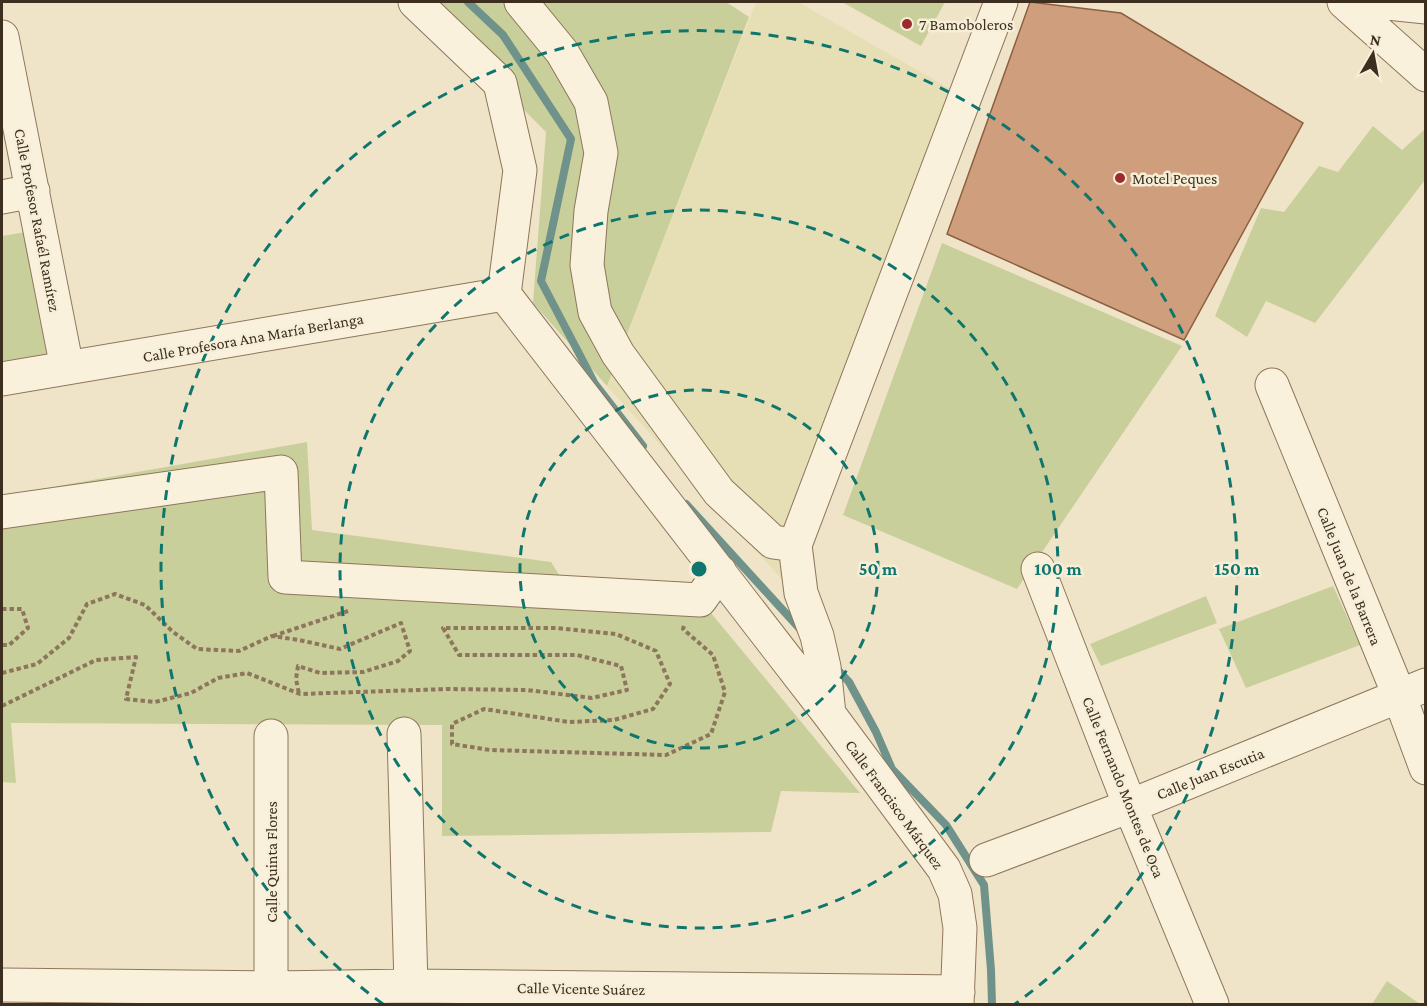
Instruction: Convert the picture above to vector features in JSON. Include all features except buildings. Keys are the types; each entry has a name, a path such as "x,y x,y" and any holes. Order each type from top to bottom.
{"street":[{"path":"415,2 500,83 520,171 504,294"},
{"path":"521,2 562,52 591,102 601,153 591,211 587,265 595,312 618,354 719,492 773,542 795,545"},
{"path":"829,714 820,652 801,593 795,545 1001,2"},
{"path":"1344,2 1425,75"},
{"path":"1378,2 1425,7"},
{"name":"Calle Profesor Rafaél Ramírez","path":"2,37 17,194 67,368"},
{"name":"Calle Profesora Ana María Berlanga","path":"2,379 504,294"},
{"name":"Calle Francisco Márquez","path":"504,294 829,714 944,869 954,894 960,928 957,998"},
{"name":"Calle Juan de la Barrera","path":"1272,385 1412,690 1425,768"},
{"path":"2,512 281,472 285,577 700,600 720,572"},
{"name":"Calle Fernando Montes de Oca","path":"1038,569 1130,806 1212,1005"},
{"name":"Calle Juan Escutia","path":"986,860 1130,806 1412,690"},
{"path":"404,734 411,986"},
{"name":"Calle Quinta Flores","path":"271,736 271,988"},
{"name":"Calle Vicente Suárez","path":"2,985 204,996 271,988 411,986 957,998"}],"path":[{"path":"2,673 38,664 69,638 87,604 115,594 145,605 172,632 197,649 239,651 272,636 340,649 402,623 410,651 398,660 363,672 320,673 298,666 296,679 300,694"},
{"path":"2,706 96,660 136,657 126,699 155,702 190,693 218,678 248,673 300,694 447,689 526,690 592,698 627,690 621,666 577,655 459,655 443,628 556,628 616,634 657,651 670,684 653,709 614,720 569,722 484,709 452,724 453,744 490,750 666,755 711,734 725,692 713,655 683,628 700,600"},
{"path":"2,609 22,609 28,628 9,645 2,645"}],"shaded area":[{"path":"756,2 798,2 954,91 785,583 607,386"}],"green space":[{"path":"416,2 726,2 749,17 607,386 533,303 546,132"},
{"name":"7 Bamoboleros","path":"842,2 945,2 921,46"},
{"path":"1373,126 1402,150 1425,129 1425,180 1315,323 1266,301 1247,337 1215,316 1261,208 1284,212 1319,166 1338,172"},
{"path":"26,232 53,378 2,387 2,236"},
{"path":"942,243 1182,346 1017,589 843,515"},
{"path":"307,442 312,530 551,562 563,581 687,584 860,793 781,791 771,832 442,836 442,725 11,723 16,783 2,782 2,496"},
{"path":"1333,586 1360,645 1246,688 1219,629"},
{"path":"1206,596 1217,623 1101,666 1090,644"},
{"path":"1387,981 1420,1004 1372,1004"}],"waterway":[{"path":"468,2 503,35 571,139 541,281 595,384 643,446"},
{"path":"686,504 801,630"},
{"path":"836,668 849,682 876,732 892,769 946,825 984,885 992,1004"}],"place":[{"name":"7 Bamoboleros","path":"907,24"},
{"name":"Motel Peques","path":"1120,178"}]}
